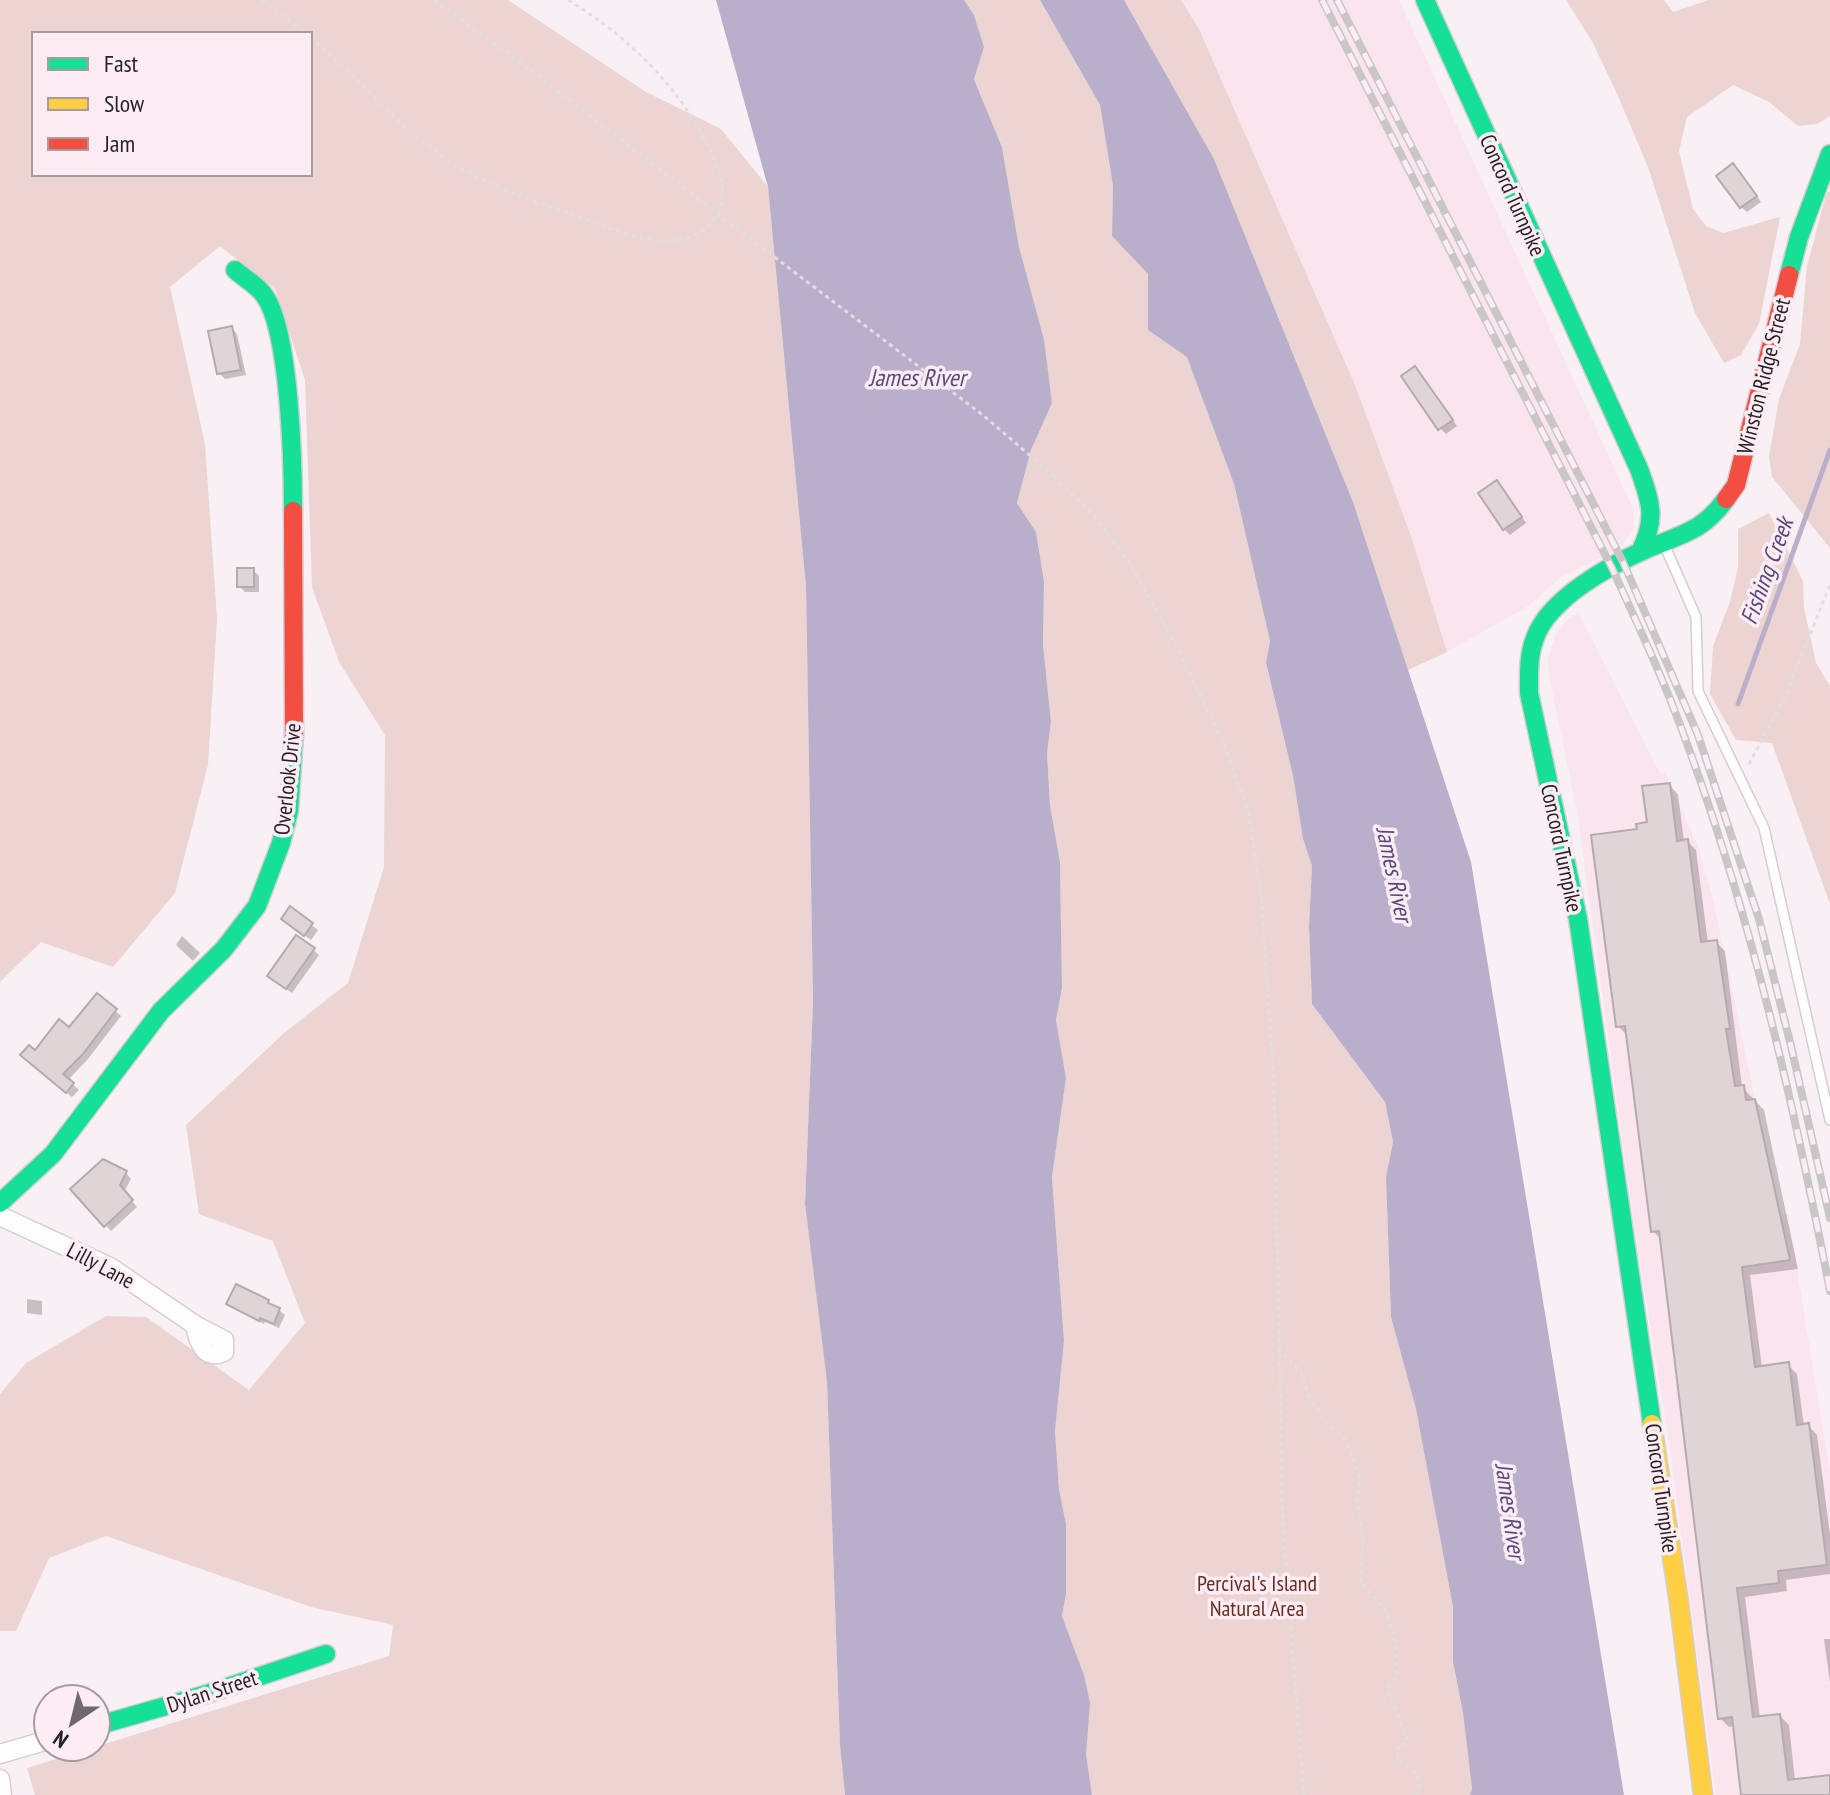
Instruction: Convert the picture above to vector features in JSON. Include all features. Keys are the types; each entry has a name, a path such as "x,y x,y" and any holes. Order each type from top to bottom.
{"street":[{"name":"Concord Turnpike","path":"1425,0 1639,469 1653,519 1651,531 1640,552 1582,586 1555,606 1536,632 1527,664 1529,693 1578,919 1676,1587 1703,1795"},
{"name":"Winston Ridge Street","path":"1640,552 1695,530 1719,511 1736,485 1799,237 1830,154"},
{"name":"Overlook Drive","path":"0,1203 41,1167 161,1011 246,923 257,906 281,843 289,811 294,748 293,477 284,360 277,327 264,295 235,270"},
{"name":"Lilly Lane","path":"0,1216 110,1267 195,1325"},
{"name":"Dylan Street","path":"112,1721 204,1695 326,1654"},
{"path":"0,1754 32,1745"},
{"path":"0,1779 2,1795"}],"lane":[{"path":"1663,542 1696,617 1698,691 1764,828 1830,1120"}],"path":[{"path":"262,0 304,32"},
{"path":"434,0 544,80 984,416 1054,476 1099,521 1134,570 1221,737 1248,810 1261,894 1274,1084 1283,1529 1304,1795"},
{"path":"312,39 412,132 438,153 470,172 537,202 631,236 675,240 700,232 718,214 723,201 723,187 703,136 681,101 658,73 626,42 568,0"},
{"path":"1741,777 1784,699 1830,585"},
{"path":"1278,1349 1301,1372 1309,1396 1325,1421 1343,1436 1360,1478 1357,1499 1363,1535 1361,1583 1384,1608 1394,1635 1396,1677 1389,1686 1389,1694 1408,1742 1396,1750 1399,1761 1417,1772 1417,1795"}],"shaded area":[{"path":"1181,0 1399,0 1634,511 1633,529 1621,547 1558,579 1530,605 1447,652 1411,536 1355,385 1199,29"},
{"path":"1578,612 1661,775 1665,772 1697,844 1713,899 1779,1214 1788,1214 1830,1472 1830,1795 1716,1795 1668,1435 1635,1231 1577,811 1549,676 1548,660 1555,635"}],"green space":[{"path":"0,0 508,0 646,92 721,129 768,187 806,587 813,1002 805,1204 827,1382 840,1745 845,1795 35,1795 27,1768 43,1763 112,1763 112,1742 389,1656 393,1625 311,1607 106,1536 49,1558 16,1631 0,1631 0,1394 26,1363 106,1316 146,1317 249,1390 305,1323 273,1241 199,1214 186,1125 284,1033 348,983 384,867 385,735 339,662 312,587 305,380 275,289 220,246 170,287 205,444 217,619 208,765 175,893 113,967 41,942 0,982"},
{"name":"Percival's Island Natural Area","path":"964,0 1040,0 1100,105 1113,186 1112,236 1148,274 1148,329 1187,356 1234,484 1270,641 1266,664 1293,776 1303,839 1312,866 1309,926 1312,1004 1385,1102 1393,1142 1386,1177 1391,1317 1416,1409 1453,1607 1453,1662 1463,1713 1472,1789 1470,1795 1092,1795 1086,1754 1084,1675 1062,1616 1066,1594 1066,1524 1059,1489 1055,1431 1064,1341 1052,1177 1066,1078 1056,1020 1062,988 1060,862 1050,805 1047,753 1051,722 1043,644 1044,581 1036,532 1017,503 1031,450 1052,403 1019,247 1002,147 974,78 984,47 974,15"},
{"path":"1124,0 1181,0 1199,29 1355,385 1411,536 1447,652 1408,670 1353,502 1214,159"},
{"path":"1566,0 1664,0 1673,12 1709,0 1830,0 1830,116 1817,124 1798,126 1769,102 1733,85 1687,117 1679,151 1693,209 1706,226 1723,233 1780,217 1759,324 1741,355 1724,363 1695,313 1648,167 1618,96 1593,43"},
{"path":"1830,190 1830,548 1772,477 1769,456 1779,399 1800,344 1807,266"},
{"path":"1769,513 1803,581 1804,608 1816,663 1830,686 1830,904 1772,743 1736,740 1710,694 1713,646 1730,602 1738,567 1738,529"}],"water":[{"name":"James River","path":"716,0 964,0 974,15 984,47 974,79 1002,147 1019,247 1044,340 1052,403 1031,450 1017,503 1036,532 1044,581 1043,644 1051,722 1047,753 1050,805 1060,862 1062,988 1056,1020 1066,1078 1052,1177 1064,1341 1055,1431 1059,1489 1066,1524 1066,1594 1062,1616 1084,1675 1090,1703 1086,1754 1092,1795 845,1795 840,1745 827,1382 805,1204 813,1002 806,587 768,187"},
{"name":"James River","path":"1040,0 1124,0 1214,159 1353,502 1471,862 1624,1795 1470,1795 1472,1789 1463,1713 1453,1662 1453,1607 1416,1409 1391,1317 1386,1177 1393,1142 1385,1102 1312,1004 1309,926 1312,866 1303,839 1293,776 1266,663 1270,641 1234,484 1187,357 1148,330 1148,274 1112,236 1113,186 1100,105"}],"building":[{"path":"1733,163 1757,196 1740,208 1716,176"},
{"path":"232,326 241,370 217,374 208,331"},
{"path":"1415,366 1453,420 1438,430 1401,376"},
{"path":"1497,480 1522,517 1503,530 1478,493"},
{"path":"237,568 254,568 254,587 237,587"},
{"path":"1670,783 1677,841 1688,839 1701,942 1717,940 1735,1086 1744,1085 1746,1100 1755,1099 1790,1260 1742,1267 1755,1367 1789,1362 1797,1425 1809,1423 1827,1565 1778,1571 1779,1583 1737,1588 1753,1717 1780,1714 1788,1780 1830,1775 1830,1795 1741,1795 1732,1717 1718,1719 1659,1231 1651,1232 1625,1026 1616,1027 1591,835 1637,829 1636,824 1647,822 1642,786"},
{"path":"290,906 313,923 304,936 281,919"},
{"path":"296,935 315,948 286,989 267,976"},
{"path":"97,993 117,1009 83,1054 63,1074 74,1083 66,1093 20,1055 29,1045 35,1050 59,1019 69,1027"},
{"path":"103,1159 127,1171 120,1185 133,1200 104,1227 70,1189"},
{"path":"236,1284 280,1308 274,1324 260,1318 259,1321 226,1304"}],"waterway":[{"name":"Fishing Creek","path":"1738,704 1830,450"}],"railway":[{"path":"1322,0 1612,568 1678,719 1710,808 1751,944 1802,1152 1830,1291"},
{"path":"1337,0 1623,562 1698,735 1759,919 1830,1218"}],"traffic: fast":[{"path":"1425,0 1639,469 1650,510 1649,529 1640,552"},
{"path":"1789,275 1799,237 1830,154"},
{"path":"235,270 264,295 280,337 288,398 293,511"},
{"path":"1652,1424 1578,919 1529,693 1529,665 1542,623 1567,596 1618,563 1683,535 1709,518 1726,499"},
{"path":"0,1203 53,1154 161,1011 224,949 257,906 281,843 289,811 294,734"},
{"path":"112,1721 204,1695 326,1654"}],"traffic: slow":[{"path":"1652,1424 1703,1795"}],"traffic: jam":[{"path":"1726,499 1736,485 1789,275"},
{"path":"293,511 294,734"}]}
